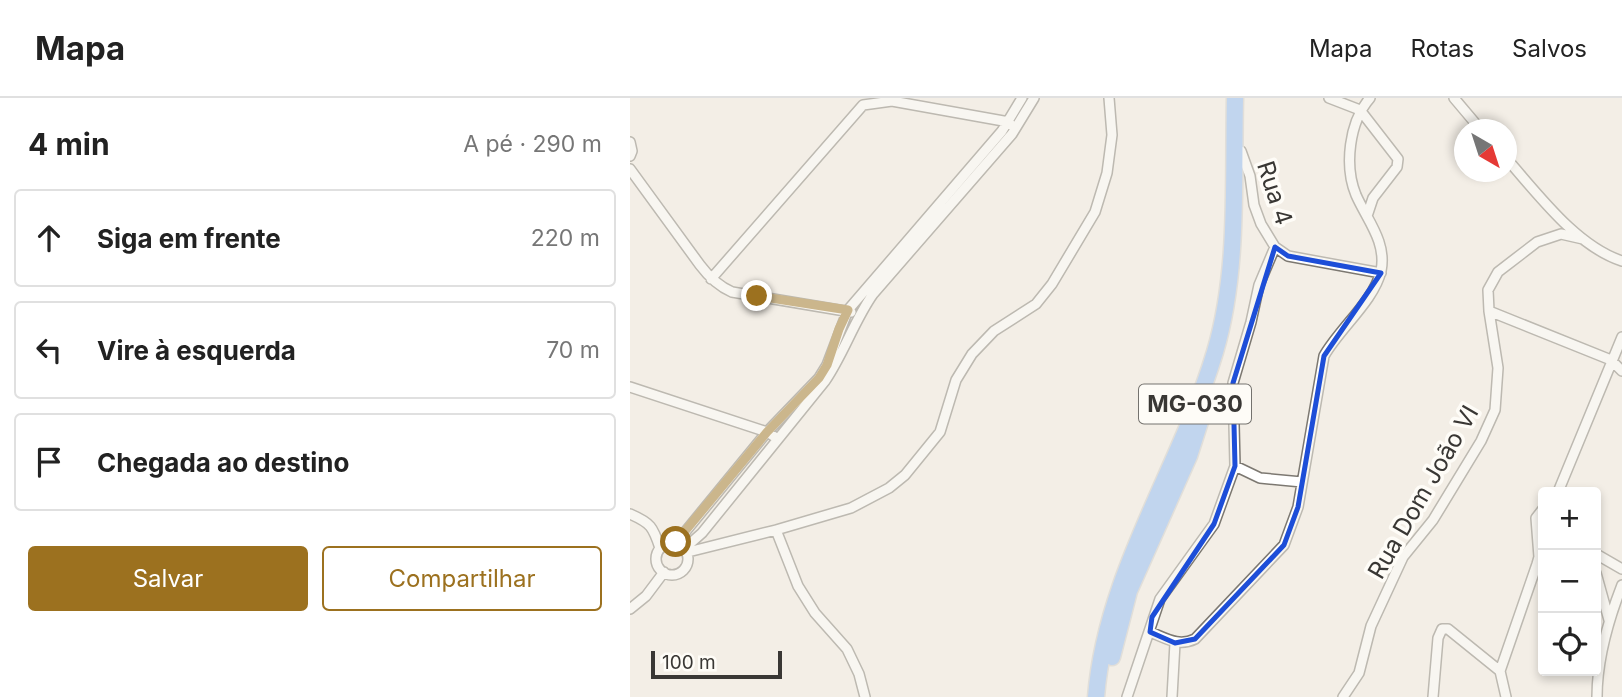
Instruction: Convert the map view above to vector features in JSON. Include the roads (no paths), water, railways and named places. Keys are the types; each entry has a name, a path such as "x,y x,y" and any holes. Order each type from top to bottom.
{"highway":[{"name":"MG-030","path":"1096,697 1099,661 1115,599 1134,547 1177,453 1210,366 1228,300 1235,98"},
{"name":"MG-030","path":"1105,697 1107,674 1129,591 1189,456 1237,305 1242,98"}],"street":[{"path":"676,542 686,550 688,563 683,571 673,575 664,572 657,564 657,552 665,544 676,542 767,432 819,378 827,365 848,310 1012,126 1022,98"},
{"path":"686,550 836,365 858,316 873,294 1034,98"},
{"path":"686,550 776,530 851,508 889,488 905,475 940,432 956,380 972,354 994,331 1036,304 1052,284 1095,212 1107,173 1112,135 1109,98"},
{"path":"1329,98 1360,110 1398,159 1399,163 1373,198 1367,216"},
{"path":"1150,632 1175,643 1186,643 1195,639 1284,545 1298,507 1324,356 1332,341 1360,310 1381,273 1383,251 1355,194 1349,160 1360,110 1370,98"},
{"path":"1454,98 1472,119"},
{"path":"711,279 863,105 892,101 1012,126"},
{"path":"630,142 630,156"},
{"name":"Rua 4","path":"1241,151 1250,176 1254,205 1261,224 1275,247"},
{"path":"630,169 711,279 732,292 848,310 858,316"},
{"path":"1517,170 1583,240 1609,257 1622,261"},
{"name":"Rua Dom João VI","path":"1343,697 1359,673 1371,626 1404,557 1433,520 1481,441 1494,410 1498,368 1488,290 1498,272 1537,242 1561,234 1583,240"},
{"path":"1126,697 1160,598 1214,524 1235,466 1233,383 1259,285 1275,247 1288,256 1381,273"},
{"path":"1489,310 1611,360 1622,371"},
{"path":"1560,487 1622,337"},
{"path":"630,387 767,432 778,439"},
{"path":"1235,466 1260,478 1302,482"},
{"path":"630,514 647,521 653,528 660,548"},
{"path":"1538,515 1538,544"},
{"path":"776,530 798,586 815,612 847,649 859,674 865,697"},
{"path":"1506,697 1500,671 1539,557 1538,550"},
{"path":"1601,557 1622,569"},
{"path":"630,609 646,596 664,572"},
{"path":"1597,697 1597,677 1609,620 1622,585"},
{"path":"1601,591 1609,620"},
{"path":"1433,697 1438,638 1442,629 1448,629 1500,671"},
{"path":"1172,697 1175,643"}]}
